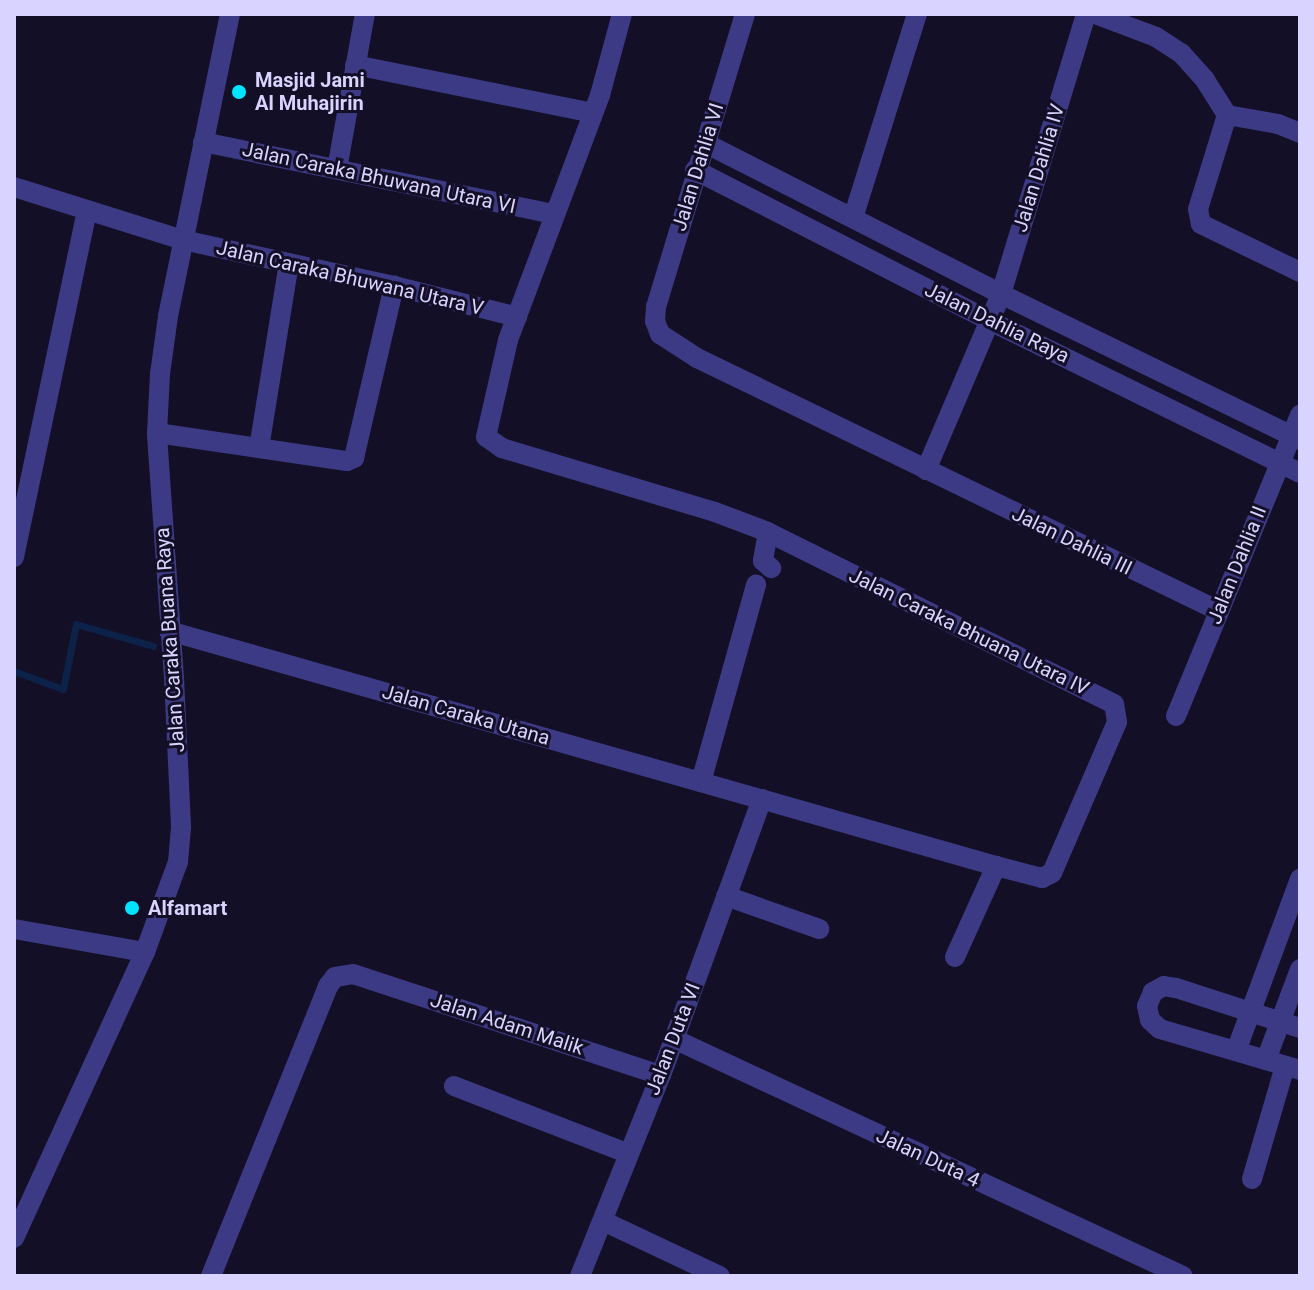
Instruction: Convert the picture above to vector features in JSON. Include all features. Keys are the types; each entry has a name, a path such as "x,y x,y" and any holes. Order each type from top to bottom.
{"street":[{"name":"Jalan Caraka Buana Raya","path":"14,1238 145,952 178,862 181,826 174,678 157,433 160,374 183,240 230,14"},
{"path":"337,169 365,14"},
{"path":"517,317 593,113 622,14"},
{"name":"Jalan Dahlia VI","path":"655,321 695,170 745,14"},
{"path":"853,218 917,14"},
{"name":"Jalan Dahlia IV","path":"988,320 1001,294 1086,14"},
{"path":"1095,14 1156,37 1181,53 1205,80 1227,115 1278,124 1300,133"},
{"path":"355,65 593,113"},
{"path":"1227,115 1198,209 1201,224 1300,272"},
{"name":"Jalan Caraka Bhuwana Utara VI","path":"203,142 555,214"},
{"name":"Jalan Dahlia Raya","path":"705,143 1001,294 1296,438"},
{"name":"Jalan Dahlia Raya","path":"695,170 988,320 1300,473"},
{"name":"Jalan Caraka Bhuwana Utara V","path":"14,187 183,240 394,286 517,317"},
{"path":"14,557 87,211"},
{"path":"259,448 289,263"},
{"path":"157,433 347,461 354,458 394,286"},
{"name":"Jalan Caraka Bhuana Utara IV","path":"517,317 486,429 491,444 715,512 768,532 1114,704 1117,722 1052,873 1042,878 762,799"},
{"path":"926,470 988,320"},
{"name":"Jalan Dahlia III","path":"655,321 660,334 686,352 1219,611"},
{"name":"Jalan Dahlia II","path":"1176,716 1279,461 1296,438 1300,415"},
{"path":"768,532 763,561 771,568"},
{"path":"701,782 756,585"},
{"name":"Jalan Caraka Utana","path":"170,639 762,799"},
{"name":"Jalan Duta VI","path":"580,1276 661,1075 762,799"},
{"path":"955,957 996,866"},
{"path":"1236,1051 1248,1011 1300,879"},
{"path":"726,896 819,929"},
{"path":"14,929 145,952"},
{"path":"1252,1179 1284,1066 1300,969"},
{"name":"Jalan Adam Malik","path":"211,1276 328,986 335,977 353,974 661,1075"},
{"path":"1284,1066 1160,1029 1150,1020 1147,1006 1153,992 1164,986 1290,1025"},
{"name":"Jalan Duta 4","path":"674,1039 1183,1276"},
{"path":"454,1086 627,1153"},
{"path":"603,1221 720,1276"}],"waterway":[{"path":"14,671 63,689 76,624 153,646"}],"place":[{"name":"Masjid Jami Al Muhajirin","path":"239,92"},
{"name":"Alfamart","path":"132,908"}]}
